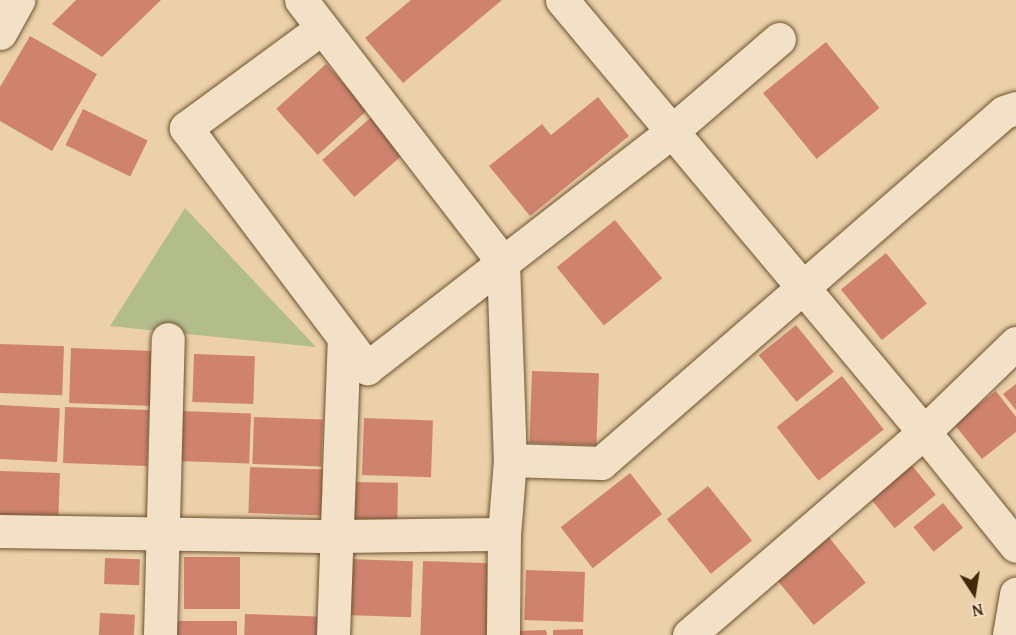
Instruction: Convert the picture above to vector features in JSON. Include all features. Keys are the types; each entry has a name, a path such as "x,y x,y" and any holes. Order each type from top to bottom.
{"street":[{"path":"0,33 18,0"},
{"path":"301,0 503,262 510,460 504,534 503,635"},
{"path":"561,0 924,432 1016,546"},
{"path":"322,28 186,128 367,368 672,131 779,39"},
{"path":"510,460 602,463 1004,112 1016,108"},
{"path":"333,635 344,338"},
{"path":"160,635 168,339"},
{"path":"689,635 924,432 1016,344"},
{"path":"0,531 337,536 504,534"},
{"path":"1009,635 1016,594"}],"green space":[{"path":"185,208 316,347 110,326"}],"building":[{"path":"76,0 161,0 102,57 52,24"},
{"path":"411,0 502,0 403,83 365,38"},
{"path":"30,36 97,74 52,151 0,121 0,87"},
{"path":"826,42 879,108 817,159 763,93"},
{"path":"326,64 367,110 318,155 276,109"},
{"path":"598,97 629,136 530,216 489,166 542,124 551,135"},
{"path":"83,109 148,141 130,177 65,145"},
{"path":"375,114 407,151 354,197 322,160"},
{"path":"615,220 662,278 604,325 557,267"},
{"path":"886,253 927,304 882,340 841,290"},
{"path":"796,325 834,372 796,402 759,355"},
{"path":"0,344 64,346 62,395 0,393"},
{"path":"71,348 155,351 153,406 69,403"},
{"path":"194,354 255,356 253,404 192,402"},
{"path":"532,371 599,373 596,445 529,443"},
{"path":"842,376 884,430 818,481 777,427"},
{"path":"1016,384 1016,410 1003,394"},
{"path":"996,391 1016,417 1016,432 982,459 954,424"},
{"path":"0,405 60,408 57,462 0,459"},
{"path":"65,407 149,410 147,466 63,463"},
{"path":"180,411 251,413 249,463 178,461"},
{"path":"254,417 323,419 321,466 252,464"},
{"path":"364,418 433,420 431,477 362,475"},
{"path":"910,463 936,495 895,528 869,496"},
{"path":"250,467 323,470 321,516 248,513"},
{"path":"0,471 60,473 58,517 0,515"},
{"path":"630,473 662,514 593,568 561,527"},
{"path":"352,482 398,483 397,522 351,521"},
{"path":"708,486 752,540 711,574 667,519"},
{"path":"943,503 963,528 934,552 913,527"},
{"path":"823,530 866,583 814,625 771,572"},
{"path":"184,557 240,557 240,609 184,609"},
{"path":"105,558 140,559 139,585 104,584"},
{"path":"348,559 413,561 411,617 346,615"},
{"path":"423,561 491,563 488,635 420,635"},
{"path":"526,570 585,572 583,622 524,620"},
{"path":"100,613 135,615 134,635 99,635"},
{"path":"245,614 318,617 317,635 244,635"},
{"path":"176,621 237,621 237,635 176,635"},
{"path":"583,629 583,635 553,635 553,630"},
{"path":"546,630 547,635 514,635 514,631"}]}
